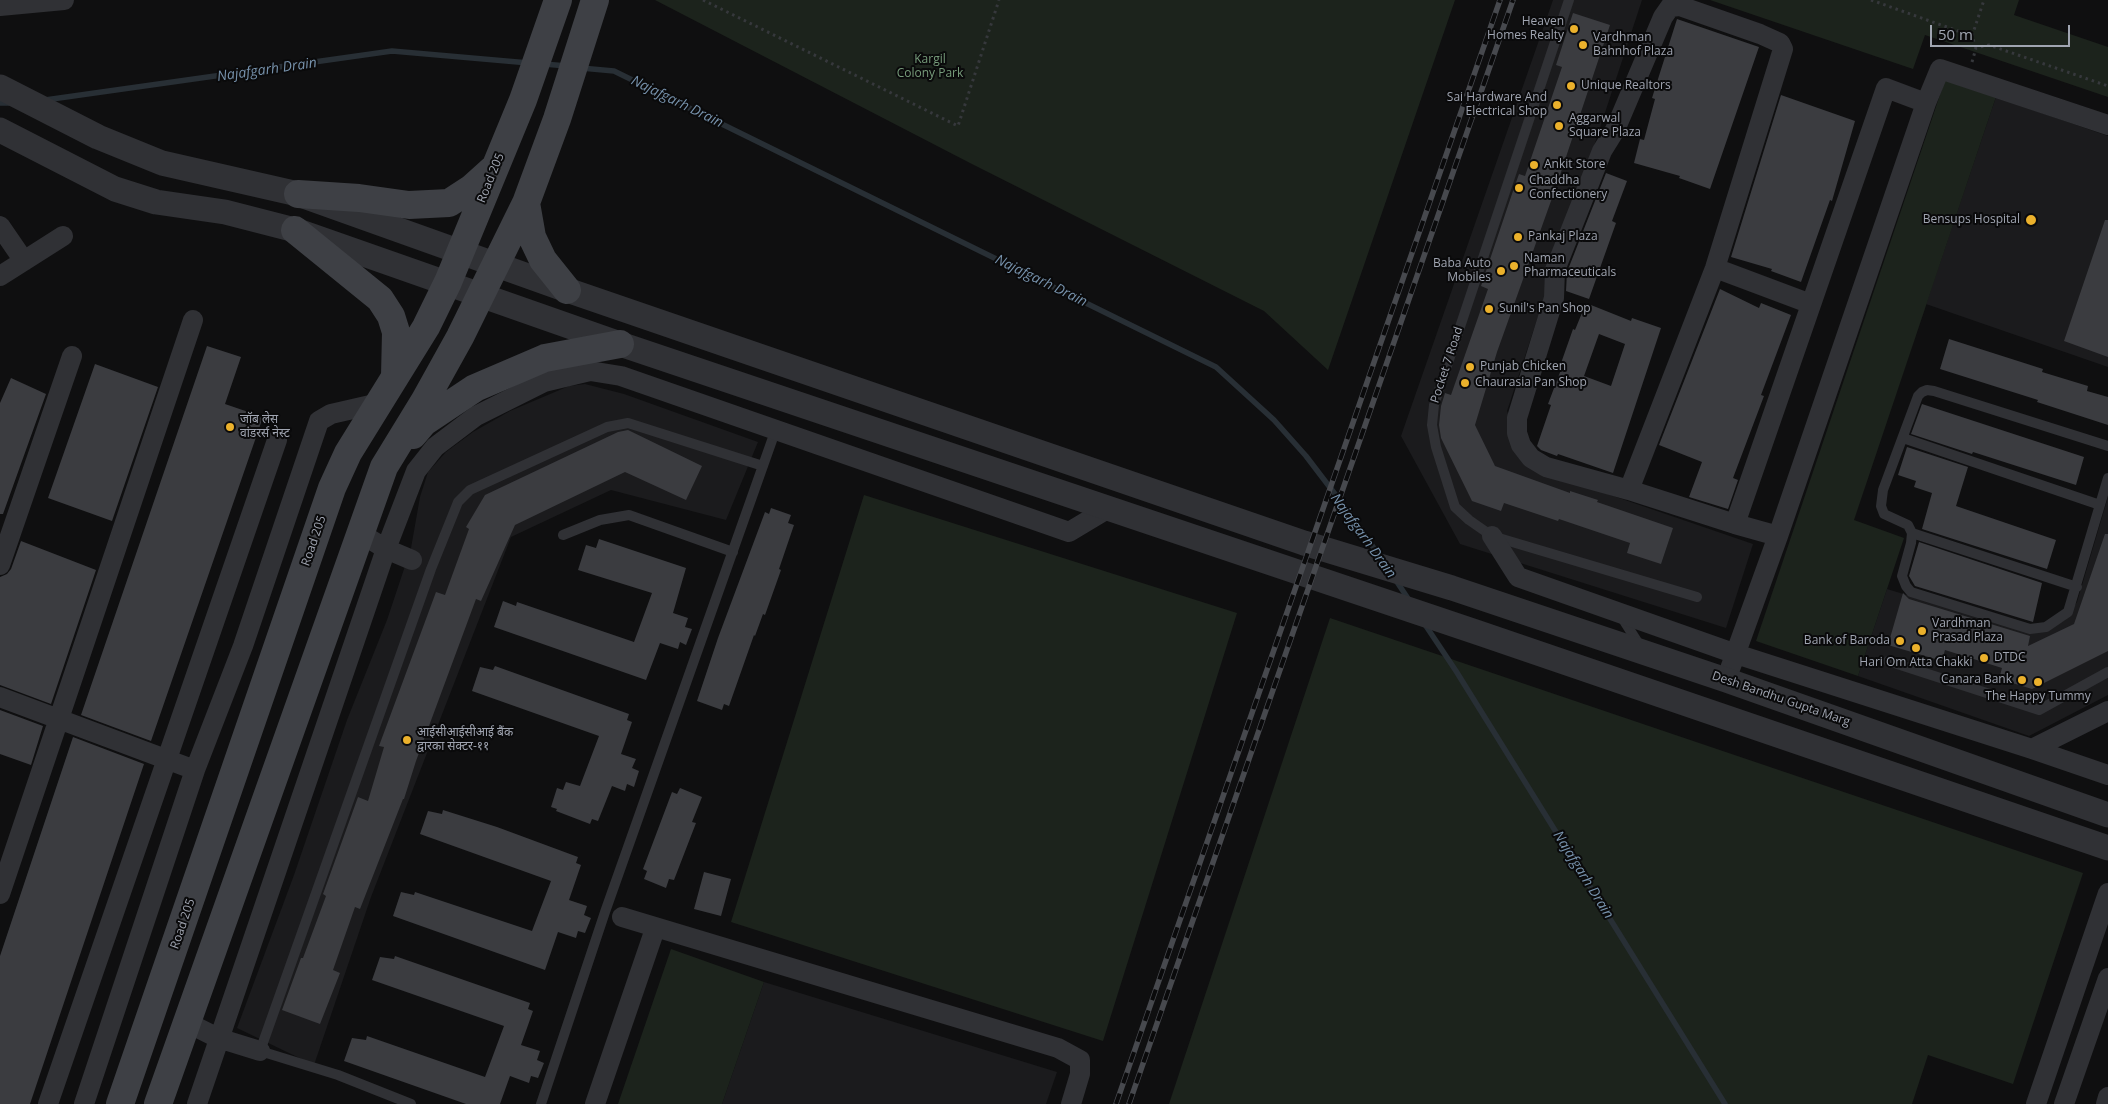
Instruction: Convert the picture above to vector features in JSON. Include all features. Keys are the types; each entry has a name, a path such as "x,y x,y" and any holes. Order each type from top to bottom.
{"main road":[{"name":"Road 205","path":"120,1104 332,488 348,453 426,326 462,252 494,168 523,100 558,0"},
{"path":"158,1104 384,467 425,400 482,295 526,203 557,119 594,3"},
{"path":"298,194 359,198 409,205 448,203 472,188 494,168"},
{"path":"526,203 532,237 543,260 567,290"},
{"path":"295,230 380,299 391,316 396,332 395,377"},
{"path":"384,467 424,422 475,388 545,358 620,344"}],"street":[{"path":"0,6 64,0"},
{"path":"1629,490 1715,268 1783,49 1780,43 1760,34 1680,6 1670,7 1663,17 1615,130 1602,151 1556,270 1551,307 1517,418 1517,433 1521,445 1530,458 1546,467 1629,490 1778,536"},
{"path":"1726,680 1778,536 1926,103 1940,69 2108,125"},
{"name":"Desh Bandhu Gupta Marg","path":"0,87 98,137 162,163 298,194 567,290 1304,544 1452,588 1726,680 2108,815"},
{"path":"1735,524 1886,88 1926,103"},
{"path":"10,136 115,189 156,202 225,212 295,230 448,282 620,344 1479,633 2108,848"},
{"path":"0,226 24,261"},
{"path":"0,276 63,236"},
{"path":"1715,268 1811,304"},
{"path":"0,894 193,320"},
{"path":"0,564 72,356"},
{"path":"197,1104 386,549 416,471 435,447 476,416 544,382 590,371 621,376 1069,532 1109,508"},
{"path":"84,1104 195,770 243,646 319,422 330,414 379,403"},
{"path":"48,1104 277,440"},
{"path":"360,533 386,549 412,560"},
{"name":"Pocket 7 Road","path":"1492,536 1518,577 1736,654 2108,775"},
{"path":"0,697 195,770"},
{"path":"2032,749 2108,711"},
{"path":"2036,1104 2108,893"},
{"path":"614,914 655,929 1058,1048 1080,1060 1080,1074 1072,1104"},
{"path":"595,1104 655,929"},
{"path":"2064,1104 2108,978"},
{"path":"186,1022 218,1038 260,1051"},
{"path":"2106,1104 2108,1096"}],"lane":[{"name":"Pocket 7 Road","path":"1492,536 1469,520 1455,507 1436,447 1432,425 1434,405 1569,0"},
{"path":"2108,446 1927,390 1918,396 1883,490 1881,506 1884,514 1908,525 1912,533 1902,576 1911,592 2030,629 2046,627 2068,612 2108,478"},
{"path":"411,1104 338,1075 260,1051 431,569 458,502 470,490 608,426 628,423 763,466"},
{"path":"541,1104 614,914 733,552 776,429"},
{"path":"1902,438 2100,505"},
{"path":"563,535 600,520 629,515 733,552"},
{"path":"1912,533 2077,587"},
{"path":"1492,536 1697,597"},
{"path":"412,560 431,569"},
{"path":"1618,611 1644,653"},
{"path":"1888,661 2039,710 2108,672"}],"path":[{"path":"703,0 958,126 1000,0"},
{"path":"1871,0 1972,36"},
{"path":"1976,48 1972,36 1984,0"},
{"path":"1989,45 2108,86"}],"shaded area":[{"path":"1553,0 1642,0 1507,411 1529,467 1753,544 1726,628 1460,544 1401,436"},
{"name":"Bensups Hospital","path":"1996,97 2108,136 2108,367 1926,304"},
{"path":"585,384 624,394 758,442 726,520 611,490 511,537 371,897 314,1065 237,1028 294,875 347,720 387,620 411,548 420,497 428,472 446,452 473,432 510,411 569,386"},
{"path":"2108,497 2108,695 2029,736 1858,676 1887,589 2028,632 2046,631 2065,620 2077,602"},
{"path":"764,982 1057,1072 1046,1104 722,1104"}],"green space":[{"name":"Kargil Colony Park","path":"655,0 1455,0 1328,370 1264,311 970,163"},
{"path":"1710,0 2019,0 2014,15 2108,47 2108,97 1925,35 1913,69"},
{"path":"1945,80 1996,97 1854,520 1904,538 1858,676 1756,641"},
{"path":"864,495 1237,613 1103,1041 731,922"},
{"path":"1330,618 2083,873 2013,1084 1928,1055 1912,1104 1169,1104"},
{"path":"671,949 764,982 722,1104 618,1104"}],"building":[{"path":"1573,13 1610,25 1556,187 1497,352 1475,425 1495,466 1570,493 1570,491 1598,500 1597,502 1673,528 1661,564 1627,553 1630,543 1559,519 1558,521 1504,503 1501,511 1472,501 1441,438 1439,425 1441,406 1445,393 1451,395 1488,289 1481,286 1519,174 1525,176 1562,67 1556,65"},
{"path":"1677,19 1759,47 1710,189 1679,178 1680,176 1634,163 1640,139 1644,140 1655,99 1652,98"},
{"path":"1781,95 1855,121 1832,201 1830,200 1801,282 1771,271 1772,269 1731,257"},
{"path":"1606,173 1627,181 1612,221 1616,223 1589,299 1566,291 1567,272"},
{"path":"2105,220 2108,220 2108,357 2064,341"},
{"path":"1720,289 1759,308 1761,303 1791,315 1761,395 1764,396 1733,478 1738,480 1728,509 1689,497 1702,462 1659,445"},
{"path":"1586,303 1631,321 1632,318 1661,328 1613,473 1558,454 1557,456 1541,450 1537,446 1551,405 1548,404 1562,367 1560,366 1573,329 1575,330","holes":["1599,334 1625,344 1611,386 1584,376"]},
{"path":"1949,339 2043,369 2042,372 2088,386 2087,391 2108,397 2108,425 2037,402 2038,400 1940,369"},
{"path":"207,346 241,357 225,404 263,417 151,741 81,715"},
{"path":"95,364 158,387 112,521 48,498"},
{"path":"11,378 46,394 3,514 0,514 0,403"},
{"path":"1922,404 2084,457 2076,485 1911,434"},
{"path":"628,430 702,466 686,500 625,472 515,525 481,601 476,599 416,761 404,799 360,909 355,907 333,970 340,973 320,1024 282,1010 326,896 323,894 358,797 368,801 384,747 379,746 436,592 445,595 469,529 466,527 485,495 618,432"},
{"path":"1907,447 1968,467 1956,506 2056,540 2047,569 1922,529 1932,493 1914,487 1916,481 1898,475"},
{"path":"771,508 791,515 788,523 794,525 765,615 763,614 754,635 729,706 724,704 722,710 697,701 718,638 765,512 769,514"},
{"path":"2105,534 2108,534 2108,651 2032,689 1999,679 2002,668 1945,650 1942,661 1888,645 1903,593 1909,599 2030,636 2028,646 2074,624"},
{"path":"599,539 686,568 673,613 688,618 685,627 692,629 686,645 680,642 678,649 660,643 646,680 494,627 503,601 516,606 517,602 634,642 652,593 578,570 586,545 596,548"},
{"path":"21,541 96,570 51,704 0,685 0,577 7,574 11,569"},
{"path":"1919,542 2042,583 2033,622 1915,586 1909,576"},
{"path":"495,666 629,714 627,720 632,722 621,754 636,759 632,768 639,771 634,787 627,784 625,791 612,786 598,821 592,819 590,824 556,811 557,809 551,807 557,788 563,790 566,782 580,786 599,736 472,691 480,667 493,670"},
{"path":"0,710 43,726 31,765 0,754"},
{"path":"73,737 144,764 30,1104 0,1104 0,956"},
{"path":"680,788 702,797 692,822 696,823 674,880 669,879 666,888 644,879 647,871 643,869 672,792 677,794"},
{"path":"443,810 497,827 578,857 576,863 581,865 569,900 587,906 584,915 591,918 585,933 578,931 576,938 558,932 545,970 393,916 401,892 414,895 415,892 532,931 551,881 420,834 428,811 442,814"},
{"path":"704,872 731,879 721,916 694,909"},
{"path":"395,956 530,1003 528,1009 533,1011 521,1045 540,1051 537,1060 544,1063 538,1078 531,1076 529,1083 510,1076 500,1104 466,1104 344,1061 352,1038 366,1040 367,1036 485,1077 504,1026 372,980 380,957 394,959"}],"waterway":[{"name":"Najafgarh Drain","path":"45,100 392,51 529,63"},
{"name":"Najafgarh Drain","path":"544,64 567,66"},
{"name":"Najafgarh Drain","path":"581,68 614,71 1216,367 1274,420 1306,456 1380,557"},
{"name":"Najafgarh Drain","path":"0,103 11,103"},
{"name":"Najafgarh Drain","path":"1395,579 1409,600"},
{"name":"Najafgarh Drain","path":"1424,623 1456,671 1725,1104"}],"railway":[{"path":"1116,1104 1500,0"},
{"path":"1129,1104 1513,0"}],"place":[{"name":"Heaven Homes Realty","path":"1574,29"},
{"name":"Vardhman Bahnhof Plaza","path":"1583,45"},
{"name":"Unique Realtors","path":"1571,86"},
{"name":"Sai Hardware And Electrical Shop","path":"1557,105"},
{"name":"Aggarwal Square Plaza","path":"1559,126"},
{"name":"Ankit Store","path":"1534,165"},
{"name":"Chaddha Confectionery","path":"1519,188"},
{"name":"Bensups Hospital","path":"2031,220"},
{"name":"Pankaj Plaza","path":"1518,237"},
{"name":"Naman Pharmaceuticals","path":"1514,266"},
{"name":"Baba Auto Mobiles","path":"1501,271"},
{"name":"Sunil's Pan Shop","path":"1489,309"},
{"name":"Punjab Chicken","path":"1470,367"},
{"name":"Chaurasia Pan Shop","path":"1465,383"},
{"name":"जॉब लेस वांडरर्स नेस्ट","path":"230,427"},
{"name":"Vardhman Prasad Plaza","path":"1922,631"},
{"name":"Bank of Baroda","path":"1900,641"},
{"name":"Hari Om Atta Chakki","path":"1916,648"},
{"name":"DTDC","path":"1984,658"},
{"name":"Canara Bank","path":"2022,680"},
{"name":"The Happy Tummy","path":"2038,682"},
{"name":"आईसीआईसीआई बैंक द्वारका सेक्टर-११","path":"407,740"}]}
